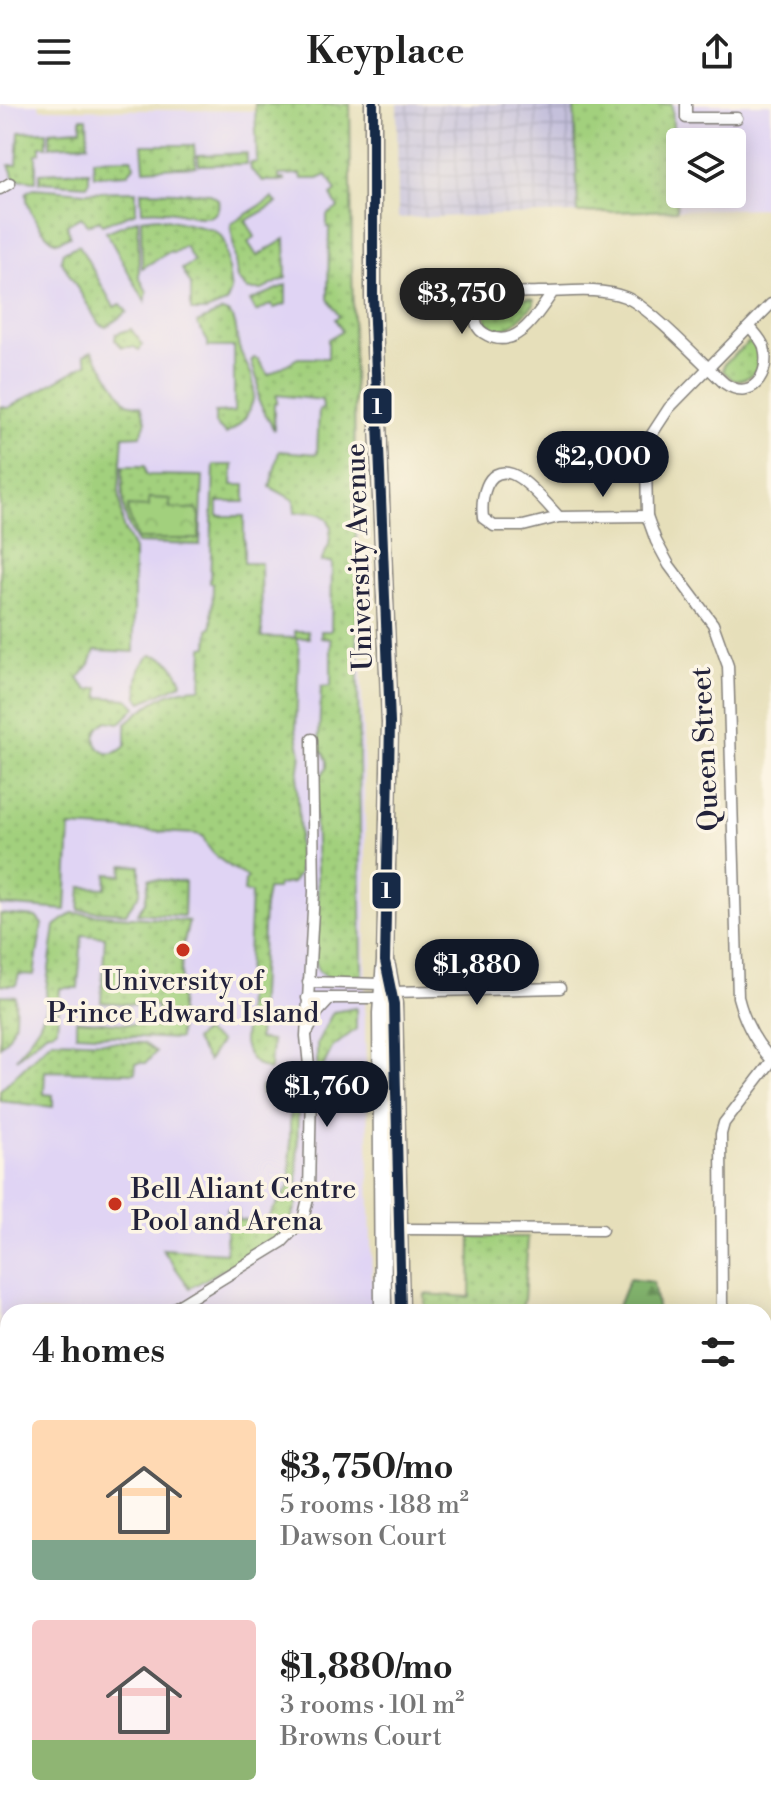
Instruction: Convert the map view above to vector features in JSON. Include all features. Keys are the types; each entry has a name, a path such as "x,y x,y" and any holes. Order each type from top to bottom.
{"main road":[{"name":"University Avenue","path":"373,104 373,297 390,723 383,1304"},
{"name":"University Avenue","path":"385,991 401,1304"}],"street":[{"path":"686,104 686,118 737,118"},
{"path":"553,292 533,319 508,340 497,340 480,332 476,326 476,309 484,300 498,293 590,290 627,298 733,389 747,390 764,375 766,357 764,345 750,327"},
{"name":"Queen Street","path":"771,304 669,408 649,441 646,460 647,516 656,541 669,565 713,624 728,666 738,997 743,1017 771,1061"},
{"path":"559,517 521,479 510,473 497,474 488,481 481,502 483,518 494,526 523,526 559,517 647,516"},
{"path":"181,1304 282,1242 303,1220 309,1194 311,1086 306,1036 314,892 312,739"},
{"path":"308,982 385,991"},
{"path":"307,998 385,991 560,988"},
{"path":"306,1036 318,1012 331,998"},
{"path":"722,1304 721,1134 724,1123 771,1061"},
{"path":"399,1229 602,1230"}],"shaded area":[{"name":"University of Prince Edward Island","path":"0,104 39,104 40,109 272,111 348,108 373,1304 0,1304"},
{"path":"397,104 574,104 578,213 398,218"},
{"path":"672,104 771,104 771,208 677,210 746,208 746,128 673,128"}],"green space":[{"path":"255,104 350,104 362,975 339,978 324,976 317,968 315,957 319,913 314,788 327,767 327,760 324,753 311,747 312,739 319,739 321,687 331,686 331,639 321,638 321,631 331,631 332,562 321,562 329,545 331,526 320,514 295,513 294,500 270,487 279,451 317,454 322,400 277,395 274,430 258,400 258,382 251,361 258,359 268,375 298,358 328,358 328,339 342,331 335,319 339,316 328,299 327,215 338,208 331,195 336,191 327,175 318,179 302,179 301,174 279,175 279,179 285,181 263,181 251,170 250,163 257,162"},
{"path":"574,104 672,104 673,128 666,128 666,208 677,210 578,213"},
{"path":"81,118 87,118 88,144 50,146 50,131 81,129"},
{"path":"47,131 47,146 40,146 40,153 36,154 36,181 15,179 9,165 17,165 19,132"},
{"path":"142,145 194,145 196,166 144,169"},
{"path":"247,153 247,164 199,165 198,155"},
{"path":"132,158 134,166 127,174 94,176 93,159"},
{"path":"89,171 87,185 40,182 40,173"},
{"path":"34,188 85,192 136,191 136,212 102,225 99,220 88,225 81,217 67,225 70,236 57,242 46,234 32,213 27,192"},
{"path":"141,191 209,193 218,199 218,208 215,213 204,217 142,211"},
{"path":"272,198 277,203 246,221 255,237 248,242 257,256 285,239 286,278 262,290 248,290 237,279 231,224"},
{"path":"158,217 213,230 221,236 225,244 231,291 226,303 206,311 191,311 191,285 182,269 194,262 185,246 142,268 141,219"},
{"path":"138,219 139,277 147,292 145,302 106,232"},
{"path":"79,245 114,307 121,304 127,312 106,327 99,324 61,260 63,252"},
{"path":"286,285 286,304 274,308 271,304 256,312 250,301"},
{"path":"534,299 534,304 515,323 503,329 490,328 485,313 492,300"},
{"path":"222,311 234,320 239,347 254,385 250,410 240,424 226,434 215,424 215,413 234,412 234,347 208,347 197,323"},
{"path":"131,329 143,345 139,350 122,347 115,340 116,334"},
{"path":"750,341 759,354 758,367 749,377 733,380 723,371 724,364"},
{"path":"92,351 127,403 141,406 146,421 141,435 123,436 119,490 123,527 134,550 134,652 95,650 90,664 78,679 88,690 99,688 99,697 128,699 136,707 120,723 107,721 99,728 96,742 99,748 104,752 118,751 126,745 126,723 143,709 170,694 201,688 203,647 208,646 209,628 212,627 213,583 210,583 214,465 233,465 232,485 245,485 245,502 218,502 218,516 244,516 244,563 261,563 262,637 295,638 295,631 308,631 309,638 296,638 299,647 296,729 301,754 297,784 299,874 292,883 267,889 264,907 258,1039 272,1041 270,1070 252,1061 244,1043 251,893 244,892 248,878 216,856 203,836 70,827 66,910 0,905 0,407 8,408 88,363 84,355"},
{"path":"123,466 145,466 146,475 203,476 200,545 137,543 125,515"},
{"path":"149,498 170,499 170,508 197,510 200,516 199,539 137,539 128,506 149,507"},
{"path":"151,655 162,657 170,663 182,681 142,702 138,697 139,674"},
{"path":"123,865 140,866 140,893 126,913 79,910 81,887 106,888 107,874 122,875"},
{"path":"149,879 185,882 184,916 137,913 145,902"},
{"path":"72,913 189,921 182,950 179,1039 76,1034 76,1020 155,1026 157,1006 101,1002 105,937 82,935 78,988 60,988 57,1028 47,1032 16,1059 47,1007 46,990 55,926"},
{"path":"0,914 36,917 42,924 34,975 19,974 16,985 0,985"},
{"path":"0,995 15,996 15,1011 12,1029 0,1046"},
{"path":"356,1008 356,1029 332,1048 317,1079 317,1043 333,1012"},
{"path":"203,1032 220,1042 208,1061 194,1040"},
{"path":"52,1040 144,1043 156,1052 146,1063 136,1063 135,1073 45,1071 44,1094 53,1095 53,1107 0,1101 0,1090"},
{"path":"261,1087 291,1089 298,1097 297,1204 288,1227 274,1241 190,1288 162,1249 226,1253 227,1209 238,1210 238,1220 265,1222 290,1185 290,1103 281,1095 261,1094"},
{"path":"471,1237 528,1237 523,1304 425,1304 425,1294 470,1297"},
{"path":"629,1279 653,1282 657,1304 619,1304"}],"transit line":[{"name":"1","path":"373,104 373,297 390,723 385,961 394,1004 401,1304"}],"place":[{"name":"University of Prince Edward Island","path":"183,950"},
{"name":"Bell Aliant Centre Pool and Arena","path":"115,1204"}]}
